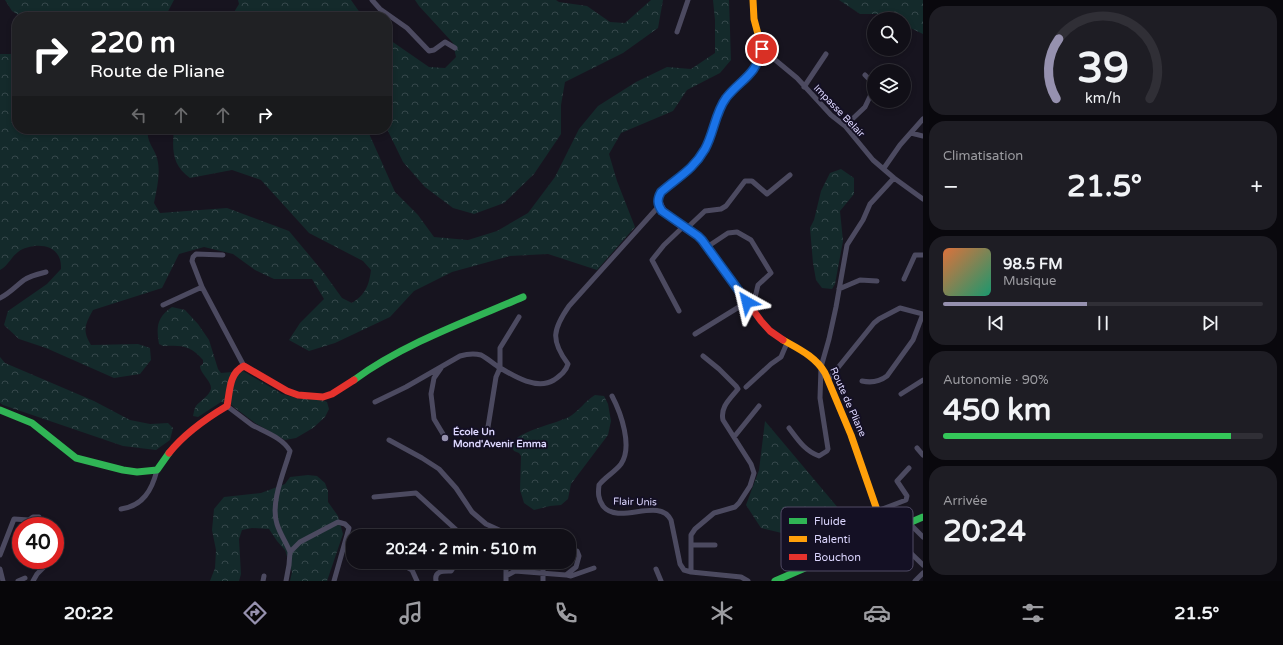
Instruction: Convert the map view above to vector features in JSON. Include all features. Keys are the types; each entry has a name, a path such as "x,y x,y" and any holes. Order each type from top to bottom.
{"street":[{"path":"372,0 384,12"},
{"path":"677,32 688,0"},
{"path":"375,402 406,387 460,356 472,354 484,356 512,375 542,384 551,382 566,370 568,364 560,354 555,339 556,329 561,318 580,294 659,206 658,197 661,192 693,166 705,149 720,108 727,97 755,68 760,60 762,49 754,19 753,0"},
{"path":"392,17 402,24 429,51 434,50 445,42 455,48"},
{"name":"Impasse Belair","path":"762,49 797,78 831,115 845,126 873,160 894,178 923,199"},
{"path":"804,87 826,54"},
{"path":"845,126 865,107 867,103"},
{"path":"884,168 923,119"},
{"path":"911,133 923,136"},
{"path":"679,311 652,260 664,245 705,211 721,210 726,206 745,181 752,181 768,194 790,176"},
{"path":"789,428 801,444 811,453 819,456 827,451 828,449 820,392 821,367 829,339 849,242 863,220 870,204 894,178"},
{"name":"Route de Pliane","path":"659,206 670,218 698,236 752,310 768,329 787,343 810,356 821,367 851,432 876,507"},
{"path":"707,247 728,233 737,232 751,240 771,273 758,285 752,310"},
{"path":"223,255 196,254 193,257 192,261 202,288 244,366 298,396 324,396 332,394 367,370 427,338 523,297"},
{"path":"904,279 915,255 923,255"},
{"path":"0,298 24,280 34,275 46,272"},
{"path":"839,289 860,280 877,281"},
{"path":"163,305 202,288"},
{"path":"695,334 747,302"},
{"path":"828,380 874,323 879,319 900,308 923,314 913,340 887,376 871,383 862,381"},
{"path":"488,427 496,378 500,368 500,348 519,317"},
{"path":"746,387 781,357 787,343"},
{"path":"703,356 728,377 738,389 724,406 722,414 723,420 751,464 754,473 750,486 743,498 735,507 714,513 691,534 691,572 741,576 748,581"},
{"path":"122,509 133,506 143,498 153,483 156,470 176,445 201,423 227,406 233,375 236,370 244,366"},
{"path":"441,367 434,378 431,394 434,419 446,439"},
{"path":"901,394 923,380"},
{"name":"Flair Unis","path":"612,396 624,424 627,447 626,455 620,465 599,485 598,498 605,509 613,513 629,513 645,510 664,512 668,515 671,520 680,564 684,570 691,572"},
{"path":"227,406 252,425 279,439 290,451 283,477 279,485 276,500 276,522 290,552 286,581"},
{"path":"734,437 759,406"},
{"path":"0,410 32,423 76,458 123,470 137,472 156,470"},
{"path":"389,440 439,469 456,488 472,512 486,524 497,529"},
{"path":"917,448 923,455"},
{"path":"887,507 907,498 897,481 909,468"},
{"path":"374,497 416,493 455,529"},
{"path":"913,521 923,517"},
{"path":"290,552 300,542 323,529 338,522 345,524 349,528 334,581"},
{"path":"0,555 12,524"},
{"path":"921,531 923,537"},
{"path":"691,545 715,545"},
{"path":"566,575 576,567 579,556 577,551"},
{"path":"913,556 923,565"},
{"path":"506,579 515,571 571,576 594,568"},
{"path":"0,569 3,581"},
{"path":"33,581 42,569"},
{"path":"410,569 417,581"},
{"path":"436,581 436,574 440,572 452,571 453,569"},
{"path":"542,581 543,569"},
{"path":"656,570 661,581"},
{"path":"780,580 800,571"},
{"path":"915,581 923,573"},
{"path":"18,581 25,578"}],"green space":[{"path":"5,0 174,0 168,12 12,11"},
{"path":"238,0 351,0 359,12 234,12 239,4"},
{"path":"415,0 556,0 559,2 587,6 610,22 625,23 651,0 663,0 658,28 623,53 565,82 561,105 561,134 534,174 504,203 474,214 453,208 425,187 403,162 389,134 392,134 392,41 429,67 445,68 456,57 453,43"},
{"path":"713,0 729,0 731,60 720,73 687,90 673,111 621,133 609,154 617,181 635,227 597,270 548,254 510,256 452,272 414,291 390,317 335,343 309,351 289,340 300,323 324,299 312,279 274,279 255,270 233,254 204,247 179,254 162,288 93,310 86,324 86,335 91,345 138,344 150,348 151,360 140,374 114,378 46,348 19,339 4,325 8,311 47,284 61,269 61,263 56,252 46,247 34,246 18,252 0,270 0,54 12,54 12,134 148,134 156,154 159,169 154,203 160,213 227,208 289,231 324,273 342,298 352,303 364,293 369,280 371,270 363,261 309,233 261,180 232,170 190,178 184,173 176,162 173,150 174,134 369,134 395,192 418,215 434,237 468,240 497,231 528,213 555,177 579,129 598,106 636,82 667,67 691,69 715,53 715,20"},
{"path":"839,0 923,0 923,34 911,28 911,12 867,12 867,14 860,14"},
{"path":"841,169 854,178 854,194 840,211 843,241 835,284 832,289 822,288 816,280 810,228 814,220 821,191 830,173"},
{"path":"172,307 185,310 198,324 209,340 218,369 221,373 243,371 282,394 300,399 321,399 327,402 329,409 325,417 313,428 296,438 285,440 255,423 230,404 221,402 198,417 193,416 194,409 208,394 211,386 200,366 203,364 203,360 194,351 181,346 163,346 159,344 159,323 163,315"},
{"path":"0,357 5,363 94,401 130,420 150,424 168,423 173,428 170,440 156,450 123,446 3,405 0,403"},
{"path":"595,395 604,396 608,404 611,421 608,435 571,484 568,499 561,505 534,510 524,503 520,490 521,456 519,453 514,451 512,447 514,441 524,434 569,417"},
{"path":"765,421 837,507 781,507 781,533 761,528 746,505 759,470"},
{"path":"308,475 317,476 325,483 328,491 328,502 338,516 343,534 327,581 290,581 292,572 285,550 269,529 252,528 242,530 239,539 241,574 239,581 210,581 215,568 216,550 212,530 214,509 224,497 261,493 285,484 290,477"}],"traffic: fast":[{"path":"354,380 373,367 414,344 523,297"},
{"path":"0,410 32,423 76,458 123,470 137,472 157,470 169,453"},
{"path":"913,521 923,517"},
{"path":"775,581 798,571"}],"traffic: slow":[{"path":"679,178 693,166 705,149 720,108 727,97 755,68 760,60 762,49 754,19 753,0"},
{"path":"783,340 812,358 825,373 851,435 876,507"}],"traffic: jam":[{"path":"679,178 662,191 659,198 660,206 672,219 702,240 761,321 770,331 783,340"},
{"path":"169,453 196,427 227,406 231,383 235,373 244,366 287,391 298,395 323,397 332,394 354,380"}],"place":[{"name":"École Un Mond'Avenir Emma","path":"445,438"}],"route":[{"path":"747,302 702,240 662,211 659,206 658,197 661,192 693,166 705,149 720,108 727,97 755,68 760,60 762,49"}]}
